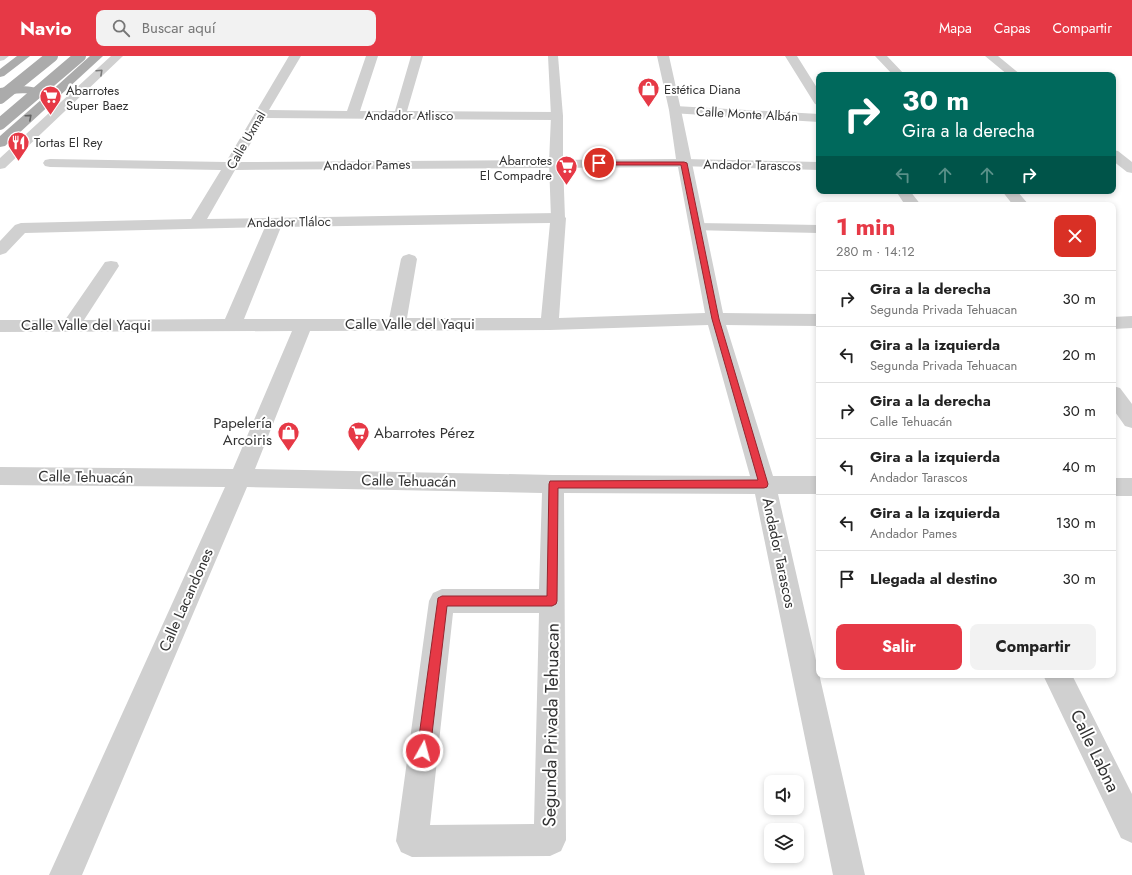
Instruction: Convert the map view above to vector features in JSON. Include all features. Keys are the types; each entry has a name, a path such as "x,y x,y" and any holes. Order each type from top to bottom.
{"main road":[{"path":"0,74 24,56"},
{"path":"0,98 52,56"},
{"path":"0,124 80,56"},
{"path":"0,143 97,56"},
{"path":"0,92 34,90 44,94 49,100"}],"street":[{"path":"0,165 117,56"},
{"name":"Calle Uxmal","path":"196,224 295,56"},
{"path":"352,114 372,56"},
{"path":"400,115 417,56"},
{"path":"550,324 558,218 556,163 557,116 553,56"},
{"name":"Andador Tarascos","path":"663,56 676,110 684,163 715,319 764,484 849,875"},
{"path":"791,56 816,96"},
{"path":"881,56 896,72"},
{"path":"991,56 1011,72"},
{"name":"Calle Monte Albán","path":"676,110 816,118"},
{"name":"Andador Atlisco","path":"262,114 557,116"},
{"path":"1116,156 1132,169"},
{"name":"Andador Pames","path":"50,163 231,166 684,163"},
{"name":"Andador Tarascos","path":"684,163 816,166"},
{"path":"1012,194 1018,202"},
{"name":"Andador Tláloc","path":"0,250 21,228 275,222 558,218"},
{"path":"232,325 275,222"},
{"path":"697,227 816,229"},
{"path":"397,324 409,259"},
{"path":"71,326 111,266"},
{"name":"Calle Valle del Yaqui","path":"0,326 550,324 715,319 816,320"},
{"name":"Calle Lacandones","path":"65,875 240,478 304,324"},
{"path":"1116,397 1132,420"},
{"name":"Calle Tehuacán","path":"0,476 240,478 553,484 816,485"},
{"name":"Segunda Privada Tehuacan","path":"552,601 442,601 412,841 550,840 553,484"},
{"path":"1116,487 1132,487"},
{"name":"Calle Labna","path":"1058,678 1132,827"}],"place":[{"name":"Estética Diana","path":"649,108"},
{"name":"Abarrotes Super Baez","path":"50,116"},
{"name":"Tortas El Rey","path":"19,162"},
{"name":"Abarrotes El Compadre","path":"567,186"},
{"name":"Papelería Arcoiris","path":"288,452"},
{"name":"Abarrotes Pérez","path":"358,452"}],"route":[{"path":"423,751 442,601 552,601 553,484 764,484 715,319 684,163 599,163"}]}
